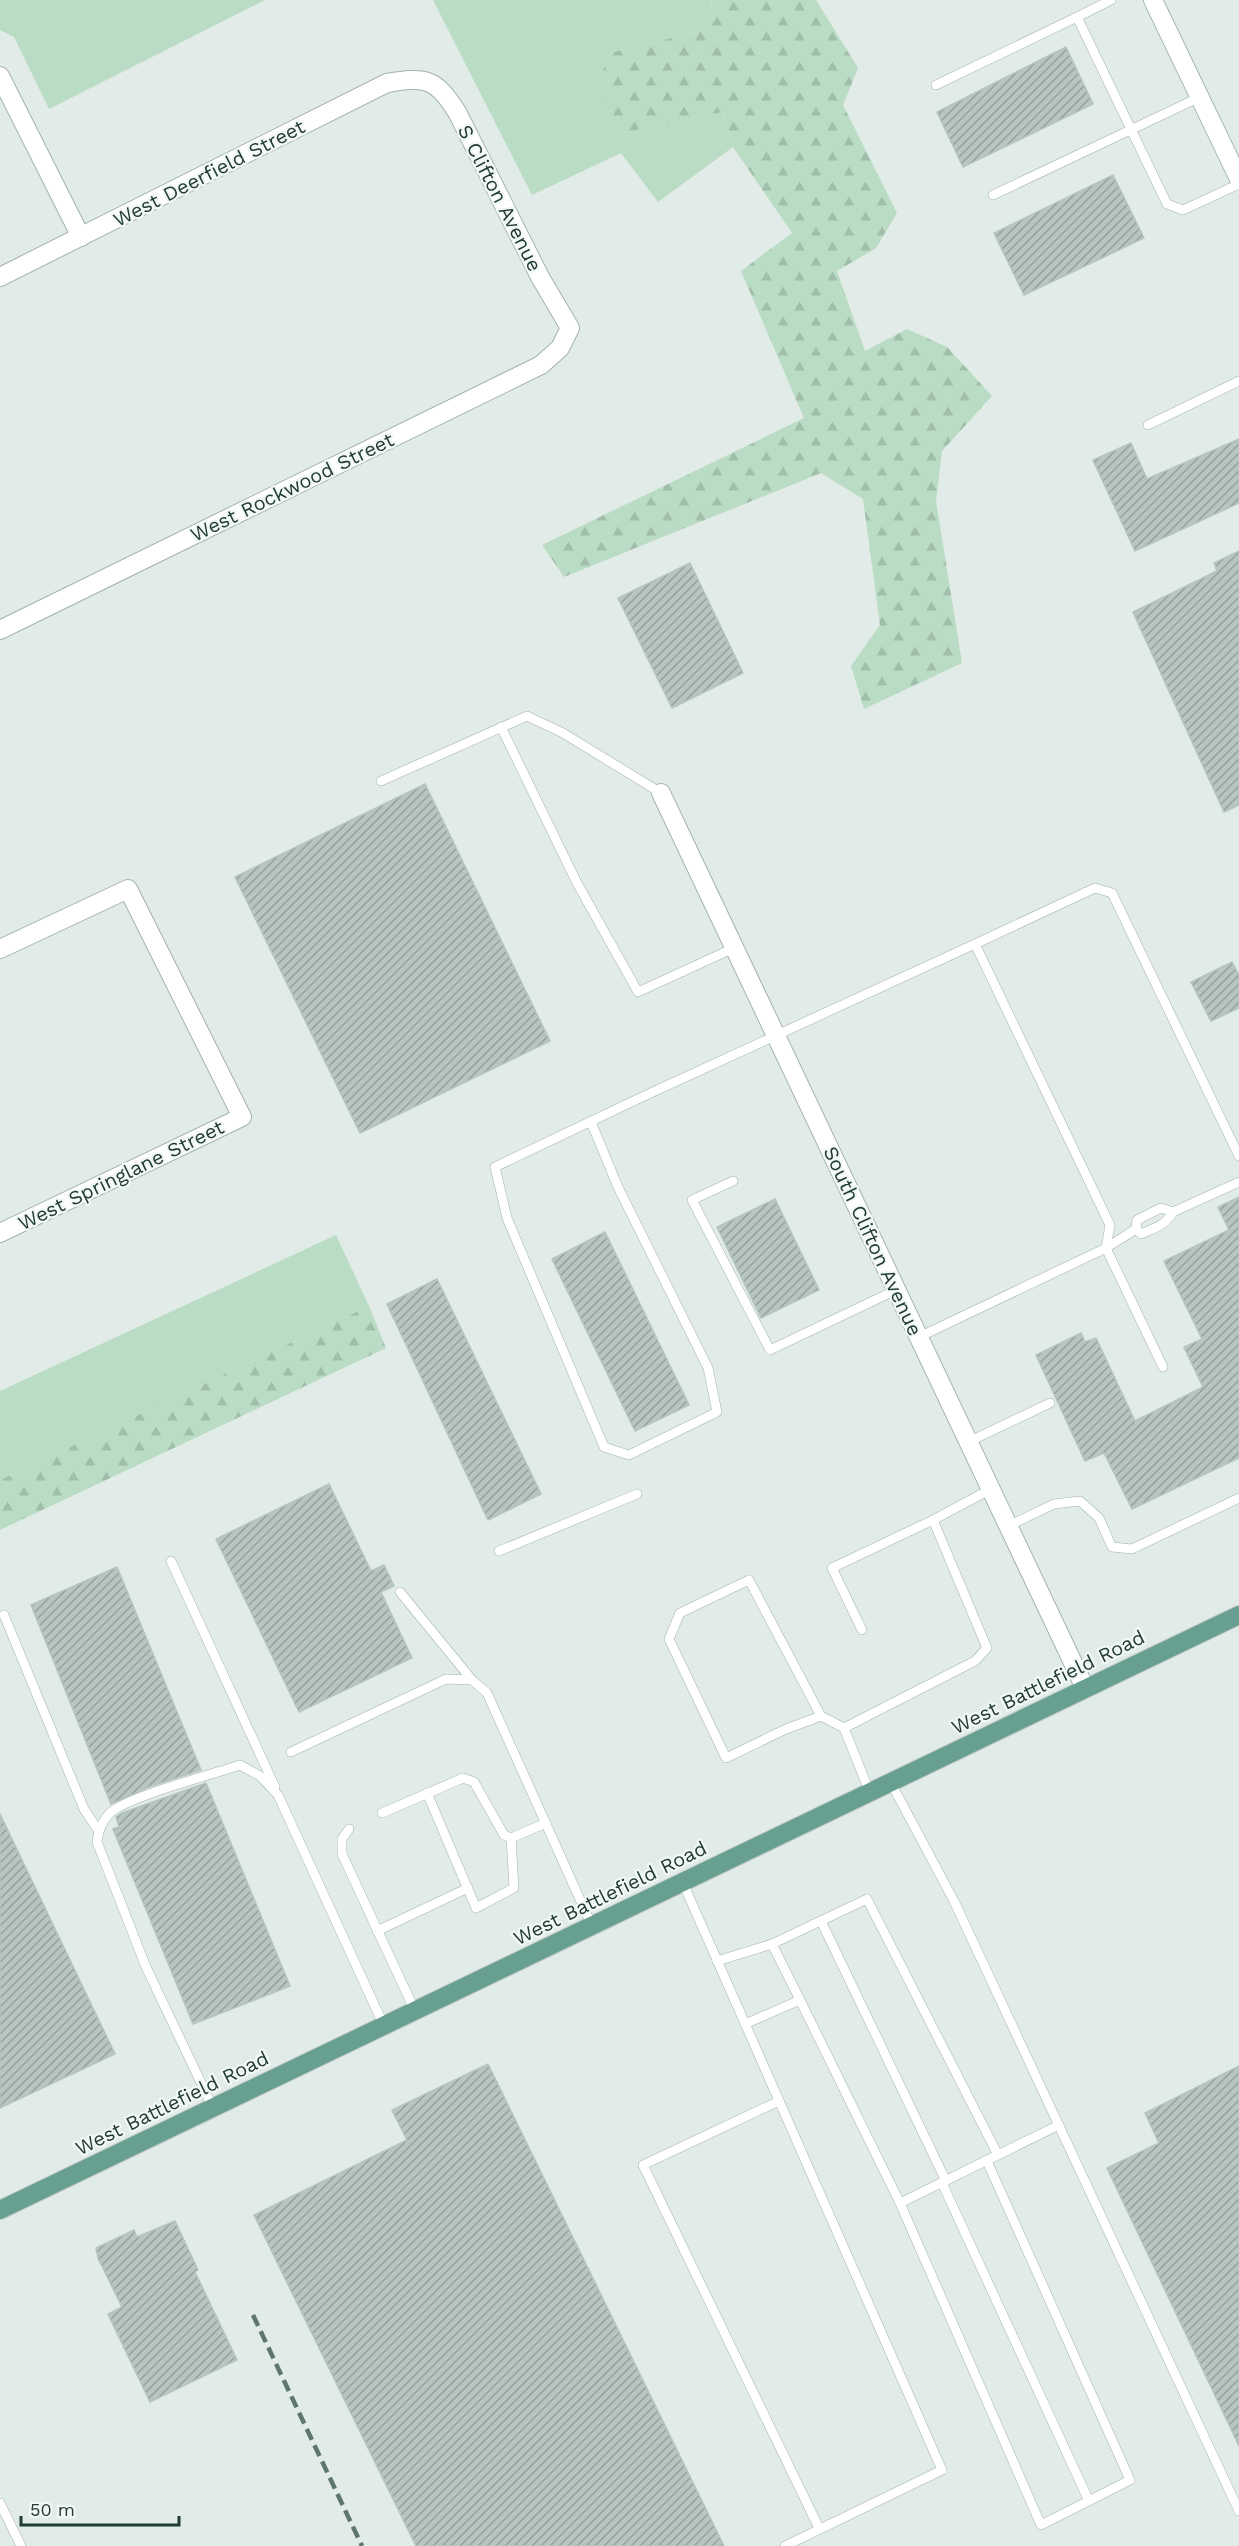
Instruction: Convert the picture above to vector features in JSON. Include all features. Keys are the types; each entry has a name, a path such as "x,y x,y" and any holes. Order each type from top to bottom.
{"main road":[{"name":"West Battlefield Road","path":"0,2210 1239,1615"}],"street":[{"path":"1154,0 1239,179"},
{"path":"0,76 81,237"},
{"name":"West Deerfield Street","path":"0,277 387,83 421,78"},
{"name":"S Clifton Avenue","path":"421,78 445,92 457,111 540,277 570,328"},
{"name":"West Rockwood Street","path":"0,630 541,365 560,348 570,328"},
{"name":"South Clifton Avenue","path":"661,793 1085,1688"},
{"name":"West Springlane Street","path":"0,949 128,889 242,1117 0,1233"}],"lane":[{"path":"936,85 1110,0"},
{"path":"1077,17 1167,204 1183,210 1239,184"},
{"path":"993,195 1200,97"},
{"path":"1148,425 1239,381"},
{"path":"381,781 527,716 563,734 661,793"},
{"path":"501,727 578,883 639,992 734,948"},
{"path":"591,1122 618,1187 708,1368 717,1412 629,1455 604,1447 507,1218 495,1167 591,1122 1095,888 1113,893 1239,1156"},
{"path":"975,944 1110,1225 1106,1248 1163,1367"},
{"path":"733,1181 692,1200 770,1350 896,1290"},
{"path":"1136,1229 1141,1234 1168,1221 1173,1212 1239,1182"},
{"path":"1136,1229 1137,1220 1161,1208 1173,1212"},
{"path":"919,1337 1106,1248 1136,1229"},
{"path":"968,1442 1050,1403"},
{"path":"862,1630 832,1568 991,1490"},
{"path":"499,1551 637,1494"},
{"path":"1008,1526 1054,1503 1080,1501 1099,1518 1113,1547 1132,1549 1239,1498"},
{"path":"844,1728 975,1661 987,1648 933,1520"},
{"path":"171,1561 384,2026"},
{"path":"821,1716 786,1729 726,1758 669,1639 680,1613 748,1580 821,1716 844,1728 870,1793"},
{"path":"399,1592 472,1680 487,1693 592,1926"},
{"path":"4,1615 84,1809 98,1830"},
{"path":"291,1752 446,1679 472,1680"},
{"path":"213,2108 146,1967 97,1842 98,1830 110,1812 132,1801 240,1765 260,1776 278,1794"},
{"path":"382,1813 463,1778 474,1782 504,1835 511,1838 546,1823"},
{"path":"891,1783 954,1901 1239,2511"},
{"path":"427,1793 477,1908 514,1888 511,1838"},
{"path":"349,1829 342,1839 342,1854 415,2011"},
{"path":"682,1883 942,2470 785,2546"},
{"path":"375,1927 468,1888"},
{"path":"717,1960 772,1944 867,1899 998,2155"},
{"path":"821,1921 944,2182 1089,2501"},
{"path":"772,1944 900,2203 1041,2524 1130,2480 987,2161"},
{"path":"745,2024 800,2000"},
{"path":"779,2101 643,2165 819,2528"},
{"path":"900,2203 1059,2125"},
{"path":"0,2504 21,2546"}],"green space":[{"path":"0,0 265,0 49,109 14,37 0,30"},
{"path":"433,0 712,0 709,29 609,53 622,133 723,112 733,147 658,202 621,153 532,195"},
{"path":"712,0 816,0 858,68 843,105 897,213 876,248 837,271 865,351 907,329 947,347 992,396 942,451 936,501 962,663 864,709 851,666 880,625 863,499 821,473 564,577 542,545 804,418 741,271 792,233 733,147 723,112 622,133 599,83 609,53 709,29"},
{"path":"336,1235 369,1306 0,1480 0,1391"},
{"path":"369,1306 386,1348 0,1530 0,1480"}],"building":[{"path":"1066,47 1093,104 963,167 937,112"},
{"path":"1113,175 1144,238 1024,295 994,233"},
{"path":"1239,439 1239,503 1135,551 1093,460 1131,443 1147,479"},
{"path":"1239,551 1239,805 1224,812 1133,612 1217,571 1214,563"},
{"path":"690,563 743,673 672,708 618,598"},
{"path":"425,784 550,1041 360,1133 235,877"},
{"path":"1232,962 1239,975 1239,1008 1211,1021 1191,982"},
{"path":"1239,1197 1239,1458 1132,1509 1104,1453 1085,1461 1036,1355 1081,1333 1085,1342 1096,1338 1135,1421 1203,1387 1184,1347 1202,1339 1164,1261 1229,1230 1218,1207"},
{"path":"775,1199 819,1290 761,1318 717,1227"},
{"path":"605,1232 689,1405 635,1431 552,1259"},
{"path":"437,1279 541,1494 488,1520 387,1304"},
{"path":"329,1484 371,1571 384,1565 394,1586 381,1592 412,1658 299,1712 216,1539"},
{"path":"117,1567 201,1770 149,1787 111,1804 31,1605"},
{"path":"206,1783 290,1986 193,2024 113,1829 119,1827 116,1817 122,1813"},
{"path":"0,1814 115,2054 0,2108"},
{"path":"488,2064 724,2546 416,2546 254,2215 407,2140 392,2110"},
{"path":"1239,2066 1239,2446 1107,2168 1159,2143 1145,2113"},
{"path":"175,2221 198,2270 195,2272 237,2360 150,2402 108,2314 122,2307 98,2258 96,2248 134,2230 137,2237"}],"railway":[{"path":"253,2315 362,2546"}]}
